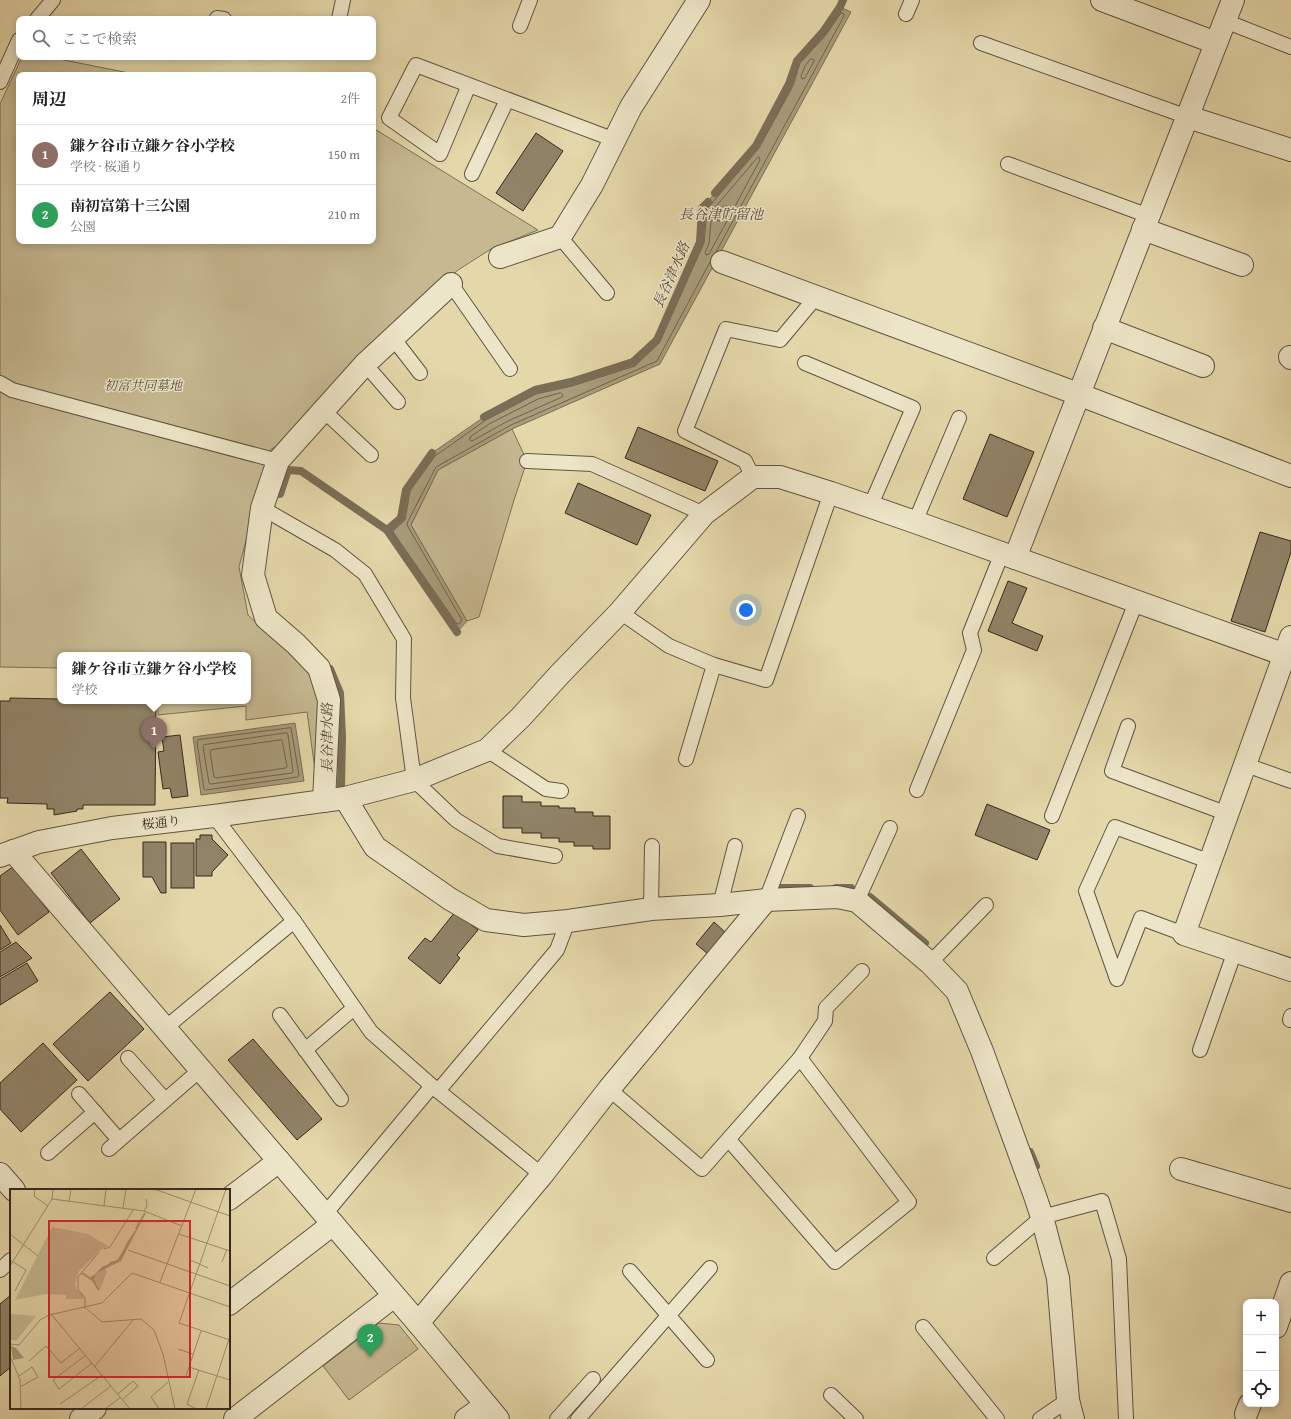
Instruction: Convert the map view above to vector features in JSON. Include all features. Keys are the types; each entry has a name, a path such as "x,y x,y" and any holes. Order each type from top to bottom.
{"street":[{"path":"500,257 560,237 592,185 630,107 699,0"},
{"path":"1102,0 1216,44"},
{"path":"1008,556 1078,394 1233,0"},
{"path":"1188,117 1291,150"},
{"path":"1146,222 1242,265"},
{"path":"722,262 1078,394 1291,476"},
{"path":"324,801 329,700 319,668 296,644 266,618 253,575 262,508 278,461 364,364 451,284"},
{"path":"1104,328 1203,366"},
{"path":"487,750 521,717 620,612 704,514 753,477 780,477 915,522 1136,602 1289,650 1184,934 1291,970"},
{"name":"桜通り","path":"7,853 39,842 112,828 345,798 414,780 487,750"},
{"path":"345,798 375,847 450,899 486,920 524,925 568,921 651,908 837,897 857,900 930,963 957,992 982,1051 1042,1217 1058,1278 1071,1409"},
{"path":"7,853 164,1028 418,1323 492,1412 466,1419"},
{"path":"418,1323 542,1175 609,1089 766,900"},
{"path":"230,1198 279,1161"},
{"path":"1181,1169 1291,1201"},
{"path":"0,1174 13,1189"},
{"path":"230,1303 329,1219"},
{"path":"1279,1318 1291,1283"},
{"path":"235,1419 394,1296"},
{"path":"1279,1334 1291,1338"},
{"path":"81,1419 94,1409"}],"lane":[{"path":"40,16 53,0"},
{"path":"340,16 343,0"},
{"path":"520,26 530,0"},
{"path":"906,14 912,0"},
{"path":"1225,21 1291,46"},
{"path":"981,44 1188,117"},
{"path":"0,82 16,47"},
{"path":"469,85 440,154 389,118 416,65 615,140"},
{"path":"472,174 507,100"},
{"path":"1008,164 1146,222"},
{"path":"560,237 607,293"},
{"path":"451,284 510,368"},
{"path":"753,477 745,461 685,430 726,329 780,340 816,297"},
{"path":"393,338 420,373"},
{"path":"805,363 913,408 870,507"},
{"path":"364,364 398,402"},
{"path":"0,383 12,390 278,461"},
{"path":"324,410 371,455"},
{"path":"915,522 959,418"},
{"path":"527,461 592,464 704,514"},
{"path":"620,612 669,646 714,665 766,680 831,493"},
{"path":"262,508 335,550 365,574 404,639 403,698 414,780 456,820 498,846 555,856"},
{"path":"916,790 974,650 970,633 1008,556"},
{"path":"1052,816 1136,602"},
{"path":"686,759 714,665"},
{"path":"1128,726 1112,771 1228,814"},
{"path":"487,750 546,789 561,791"},
{"path":"1246,764 1291,781"},
{"path":"214,816 294,921 371,1032 435,1089 542,1175"},
{"path":"766,900 798,816"},
{"path":"1184,934 1141,918 1117,979 1086,891 1115,827 1211,862"},
{"path":"857,900 890,828"},
{"path":"651,908 652,846"},
{"path":"720,905 735,846"},
{"path":"930,963 986,905"},
{"path":"164,1028 294,921"},
{"path":"329,1219 435,1089 557,950 568,921"},
{"path":"1200,1050 1234,951"},
{"path":"609,1089 702,1169 800,1058 825,1021 826,1008 862,971"},
{"path":"305,1050 354,1008"},
{"path":"280,1015 341,1099"},
{"path":"128,1058 165,1100"},
{"path":"729,1140 835,1262 909,1202 800,1058"},
{"path":"79,1094 94,1112 114,1144 200,1070"},
{"path":"48,1153 94,1112"},
{"path":"994,1258 1042,1217 1102,1201 1119,1259 1126,1419"},
{"path":"0,1270 10,1261"},
{"path":"578,1419 710,1268"},
{"path":"630,1271 707,1360"},
{"path":"923,1327 997,1419"},
{"path":"557,1419 593,1379"},
{"path":"831,1396 856,1419"},
{"path":"1040,1419 1071,1409"}],"green space":[{"name":"初富共同墓地","path":"21,60 64,60 124,72 16,72 16,244 376,244 376,130 538,230 491,249 458,270 359,357 283,442 270,450 239,567 248,615 311,673 320,703 317,784 307,712 246,720 246,706 158,715 158,704 251,704 251,652 57,652 57,668 0,667 0,104"},
{"path":"512,429 527,461 479,617 467,621 411,525 438,470"},
{"path":"379,1323 399,1325 418,1349 349,1400 323,1366"}],"water":[{"name":"長谷津貯留池","path":"840,7 851,12 660,364 512,429 438,470 411,525 467,621 457,632 387,530 401,518 406,490 432,453 484,417 535,390 571,382 633,362 657,340 700,242 702,208 756,146 789,84 797,61 823,32"},
{"path":"295,723 304,781 201,795 193,737"}],"building":[{"path":"536,133 563,151 523,211 496,193"},
{"path":"638,427 718,461 705,491 625,458"},
{"path":"990,434 1034,452 1007,517 963,499"},
{"path":"578,483 651,515 637,545 565,513"},
{"path":"1260,532 1291,541 1291,552 1265,632 1231,621"},
{"path":"1008,581 1027,588 1012,623 1043,636 1037,651 988,631"},
{"path":"10,698 57,699 57,704 156,704 155,805 83,805 83,809 77,809 77,811 54,815 54,809 47,809 47,804 7,803 8,798 0,798 0,701 10,701"},
{"path":"180,735 188,796 172,798 170,788 163,789 158,752 164,751 162,737"},
{"path":"503,796 522,796 522,802 541,802 541,806 575,808 575,812 593,812 593,816 610,816 610,849 593,849 593,846 574,846 574,842 559,842 559,838 541,838 541,833 522,833 522,828 503,828"},
{"path":"987,804 1050,830 1037,860 975,835"},
{"path":"200,835 212,835 212,839 228,855 212,872 212,876 196,876 196,839 200,839"},
{"path":"143,842 166,842 166,893 161,893 152,877 143,877"},
{"path":"171,843 194,843 194,888 171,888"},
{"path":"81,849 120,899 90,923 51,873"},
{"path":"14,866 49,912 18,935 0,910 0,876"},
{"path":"455,912 478,930 457,955 460,958 440,984 408,958 425,938 431,942"},
{"path":"714,922 726,933 708,954 696,944"},
{"path":"0,925 11,943 0,950"},
{"path":"16,942 32,958 0,977 0,952"},
{"path":"27,963 38,981 0,1005 0,979"},
{"path":"110,992 144,1029 88,1081 53,1044"},
{"path":"253,1039 322,1119 297,1140 228,1060"},
{"path":"43,1043 77,1080 21,1132 0,1109 0,1083"},
{"path":"10,1296 10,1368 0,1376 0,1304"}],"waterway":[{"name":"長谷津水路","path":"715,193 756,146 789,84 797,61 823,32 843,0"},
{"name":"長谷津水路","path":"484,417 535,390 571,382 633,362 657,340 700,242 702,208 708,202"},
{"name":"長谷津水路","path":"280,494 288,470 301,471 387,530 401,518 406,490 432,453"},
{"path":"387,530 457,632"},
{"name":"長谷津水路","path":"330,669 340,693 342,737 341,786"},
{"name":"長谷津水路","path":"780,888 810,888"},
{"name":"長谷津水路","path":"836,888 851,888"},
{"name":"長谷津水路","path":"870,897 925,943"},
{"name":"長谷津水路","path":"1030,1152 1036,1166"}],"place":[{"name":"鎌ケ谷市立鎌ケ谷小学校","path":"154,750"},
{"name":"南初富第十三公園","path":"370,1357"}]}
